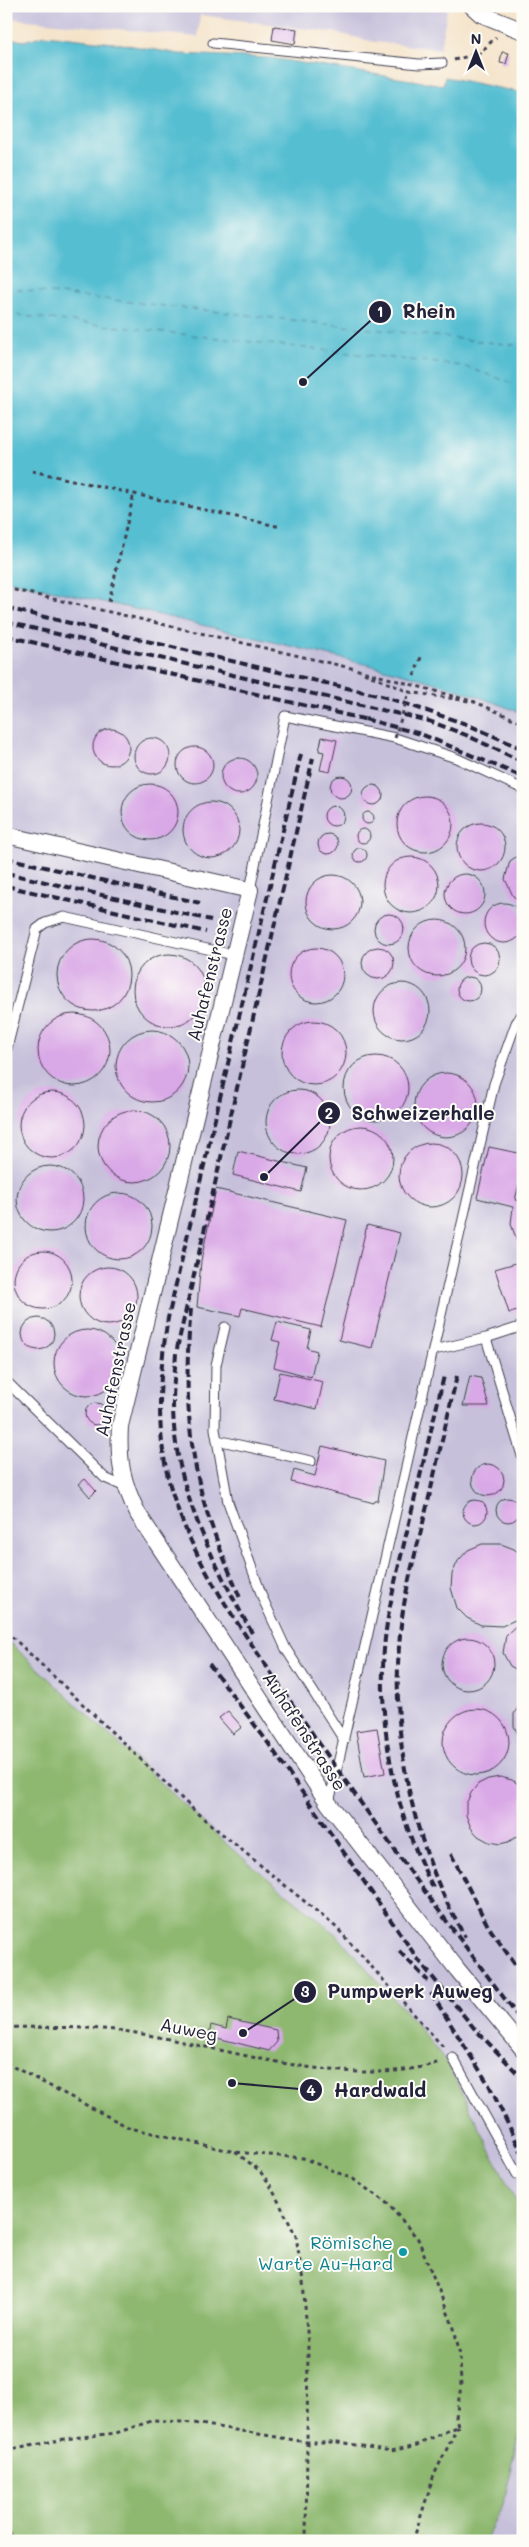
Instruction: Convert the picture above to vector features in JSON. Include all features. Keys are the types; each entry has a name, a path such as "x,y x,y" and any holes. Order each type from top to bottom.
{"street":[{"path":"472,6 481,14 515,29"},
{"name":"Auhafenstrasse","path":"6,835 250,890 120,1426 118,1457 125,1487 138,1514 329,1804 457,1969 523,2049"}],"lane":[{"path":"213,43 419,64 442,63"},
{"path":"250,890 285,716 395,738 456,758 523,789"},
{"path":"6,1052 37,929 54,919 64,917 234,955"},
{"path":"329,1804 494,1084 516,1023 523,1013"},
{"path":"434,1350 486,1338 523,1326"},
{"path":"225,1327 216,1365 214,1428 228,1502 263,1599 286,1649 344,1740"},
{"path":"486,1338 523,1458"},
{"path":"6,1380 105,1478 125,1487"},
{"path":"216,1440 310,1461"},
{"path":"453,2058 517,2174 523,2171"}],"path":[{"path":"442,63 480,53 515,29"},
{"path":"32,471 281,527"},
{"path":"109,602 134,493"},
{"path":"6,588 351,668 475,702 523,723"},
{"path":"414,676 421,656"},
{"path":"351,668 410,692 475,702"},
{"path":"395,738 410,692"},
{"path":"6,1631 198,1814 337,1928 453,2058"},
{"name":"Auweg","path":"6,2027 122,2030 307,2066 367,2074 419,2069 453,2058"},
{"path":"6,2063 103,2116 130,2128 235,2152 303,2158 353,2179 388,2204 418,2239 454,2328 460,2355 461,2386 456,2417 458,2426 434,2475 412,2541"},
{"path":"235,2152 259,2170 269,2184 296,2236 304,2281 308,2344 306,2541"},
{"path":"6,2451 64,2439 116,2432 154,2420 194,2423 306,2442 338,2442 391,2451 418,2445 458,2426"},
{"path":"6,2525 14,2541"}],"shaded area":[{"path":"6,6 448,6 440,49 375,42 332,32 200,15 198,37 6,18"},
{"path":"6,580 109,602 414,676 482,696 523,714 523,2222 521,2211 495,2158 429,2039 412,2019 335,1933 232,1849 6,1639"},
{"path":"523,2422 523,2541 484,2541 502,2508"}],"green space":[{"path":"6,1639 232,1849 335,1933 412,2019 448,2065 521,2211 523,2222 523,2422 502,2508 484,2541 6,2541"}],"water":[{"path":"45,35 122,44 179,54 270,58 443,85 445,77 523,93 523,714 467,693 381,668 6,580 6,38 24,41"}],"building":[{"path":"274,26 297,29 295,44 272,40"},
{"path":"502,52 509,53 506,64 500,63"},
{"path":"111,729 123,735 129,747 123,759 111,765 99,759 93,747 99,735"},
{"path":"322,737 337,740 330,772 320,770 324,752 319,751"},
{"path":"152,738 164,744 170,756 164,768 152,774 140,768 134,756 140,744"},
{"path":"195,747 207,753 213,765 207,777 195,783 183,777 177,765 183,753"},
{"path":"239,758 251,764 257,776 251,788 239,794 227,788 221,776 227,764"},
{"path":"341,776 349,779 352,787 349,795 341,798 333,795 330,787 333,779"},
{"path":"144,784 156,784 170,792 178,806 176,823 170,832 156,840 144,840 134,835 127,828 122,818 122,806 127,796 134,789"},
{"path":"373,785 380,788 383,795 380,802 373,805 366,802 363,795 366,788"},
{"path":"419,796 431,796 441,800 449,808 453,824 449,840 441,848 431,852 419,852 409,848 401,840 397,830 397,818 401,808 409,800"},
{"path":"206,802 216,802 231,810 237,819 239,830 237,841 231,850 216,858 206,858 195,853 188,846 183,835 183,825 188,814 195,807"},
{"path":"330,806 338,806 344,812 344,820 338,826 330,826 324,820 324,812"},
{"path":"366,812 370,812 374,818 370,824 366,824 362,820 362,816"},
{"path":"481,823 490,825 498,830 503,838 505,847 503,856 498,864 490,869 481,871 472,869 464,864 459,856 457,847 459,838 464,830 472,825"},
{"path":"363,829 368,831 370,836 368,841 363,843 358,841 356,836 358,831"},
{"path":"324,834 332,834 338,840 338,848 332,854 324,854 318,848 318,840"},
{"path":"360,848 365,850 367,855 365,860 360,862 355,860 353,855 355,850"},
{"path":"523,852 523,903 513,896 505,879 510,861"},
{"path":"406,857 416,857 431,865 437,874 439,885 437,896 431,905 416,913 406,913 395,908 388,901 383,890 383,880 388,869 395,862"},
{"path":"469,874 476,877 482,883 485,894 484,902 476,911 469,914 461,914 454,911 446,902 445,890 448,883 457,875"},
{"path":"328,875 338,875 348,879 356,887 360,902 356,917 348,925 338,929 328,929 318,925 310,917 306,907 306,897 310,887 318,879"},
{"path":"500,903 508,903 515,906 521,912 524,923 521,934 515,940 508,943 500,943 493,940 487,934 484,927 484,919 487,912 493,906"},
{"path":"389,914 400,918 404,929 400,940 389,944 378,940 374,929 378,918"},
{"path":"432,920 442,920 457,928 463,937 465,948 463,959 457,968 442,976 432,976 421,971 414,964 409,953 409,943 414,932 421,925"},
{"path":"86,939 100,939 119,949 129,968 129,982 119,1001 100,1011 86,1011 67,1001 57,982 57,968 67,949"},
{"path":"484,943 495,948 500,959 495,970 484,975 473,970 468,959 473,948"},
{"path":"378,947 384,948 389,952 393,957 393,969 389,974 384,978 378,979 372,978 367,974 363,969 362,963 363,957 367,952 372,948"},
{"path":"311,948 321,948 331,952 339,960 343,975 339,990 331,998 321,1002 311,1002 301,998 293,990 289,980 289,970 293,960 301,952"},
{"path":"162,954 176,954 195,964 205,983 205,997 195,1016 176,1026 162,1026 143,1016 133,997 133,983 143,964"},
{"path":"469,977 477,981 481,989 477,997 469,1001 461,997 457,989 461,981"},
{"path":"402,983 413,985 422,991 428,1000 430,1011 428,1022 422,1031 413,1037 402,1039 391,1037 382,1031 376,1022 374,1011 376,1000 382,991 391,985"},
{"path":"67,1014 81,1014 100,1024 110,1043 110,1057 100,1076 81,1086 67,1086 48,1076 38,1057 38,1043 48,1024"},
{"path":"308,1021 320,1021 337,1030 344,1041 346,1053 344,1065 337,1076 320,1085 308,1085 296,1080 287,1071 282,1059 282,1047 287,1035 296,1026"},
{"path":"145,1030 159,1030 178,1040 188,1059 188,1073 178,1092 159,1102 145,1102 126,1092 116,1073 116,1059 126,1040"},
{"path":"370,1056 382,1056 399,1065 406,1076 408,1088 406,1100 399,1111 382,1120 370,1120 358,1115 349,1106 344,1094 344,1082 349,1070 358,1061"},
{"path":"440,1073 452,1073 469,1082 476,1093 478,1105 476,1117 469,1128 452,1137 440,1137 428,1132 419,1123 414,1111 414,1099 419,1087 428,1078"},
{"path":"292,1090 304,1090 321,1099 328,1110 330,1122 328,1134 321,1145 304,1154 292,1154 280,1149 271,1140 266,1128 266,1116 271,1104 280,1095"},
{"path":"52,1092 64,1095 75,1102 82,1113 85,1125 82,1137 75,1148 64,1155 52,1158 40,1155 29,1148 22,1137 19,1125 22,1113 29,1102 40,1095"},
{"path":"127,1110 141,1110 160,1120 170,1139 170,1153 160,1172 141,1182 127,1182 108,1172 98,1153 98,1139 108,1120"},
{"path":"355,1126 367,1126 384,1135 391,1146 393,1158 391,1170 384,1181 367,1190 355,1190 343,1185 334,1176 329,1164 329,1152 334,1140 343,1131"},
{"path":"425,1143 437,1143 454,1152 461,1163 463,1175 461,1187 454,1198 437,1207 425,1207 413,1202 404,1193 399,1181 399,1169 404,1157 413,1148"},
{"path":"489,1147 523,1154 523,1168 515,1200 523,1202 523,1258 511,1224 513,1207 477,1198"},
{"path":"238,1151 307,1168 301,1192 233,1175"},
{"path":"50,1166 62,1169 73,1176 80,1187 83,1199 80,1211 73,1222 62,1229 50,1232 38,1229 27,1222 20,1211 17,1199 20,1187 27,1176 38,1169"},
{"path":"216,1189 347,1220 321,1327 242,1308 240,1316 197,1307 201,1261"},
{"path":"119,1193 131,1196 142,1203 149,1214 152,1226 149,1238 142,1249 131,1256 119,1259 107,1256 96,1249 89,1238 86,1226 89,1214 96,1203 107,1196"},
{"path":"367,1225 400,1233 372,1348 339,1340"},
{"path":"43,1251 59,1256 67,1264 72,1280 67,1296 59,1304 43,1309 27,1304 19,1296 14,1280 19,1264 27,1256"},
{"path":"523,1261 523,1310 509,1313 495,1269"},
{"path":"108,1267 124,1272 132,1280 137,1296 132,1312 124,1320 108,1325 92,1320 84,1312 79,1296 84,1280 92,1272"},
{"path":"38,1318 50,1322 54,1334 50,1346 38,1350 26,1346 22,1334 26,1322"},
{"path":"277,1322 311,1330 307,1348 317,1351 311,1377 274,1367 280,1342 272,1340"},
{"path":"87,1330 100,1333 110,1340 117,1350 120,1363 117,1376 110,1386 100,1393 87,1396 74,1393 64,1386 57,1376 54,1363 57,1350 64,1340 74,1333"},
{"path":"280,1372 323,1382 317,1409 274,1399"},
{"path":"470,1376 481,1378 489,1406 463,1406"},
{"path":"96,1403 104,1406 107,1414 104,1422 96,1425 88,1422 85,1414 88,1406"},
{"path":"322,1446 384,1461 378,1501 374,1503 291,1482 294,1470 315,1476"},
{"path":"488,1464 494,1465 499,1469 503,1474 503,1486 499,1491 494,1495 488,1496 482,1495 477,1491 473,1486 472,1480 473,1474 477,1469 482,1465"},
{"path":"85,1479 96,1491 90,1497 79,1484"},
{"path":"503,1498 513,1498 520,1505 520,1515 513,1522 503,1522 496,1515 496,1505"},
{"path":"475,1500 484,1503 487,1512 484,1521 475,1524 466,1521 463,1512 466,1503"},
{"path":"482,1544 501,1544 514,1549 523,1556 523,1613 515,1620 502,1626 481,1625 467,1618 457,1608 451,1588 452,1574 458,1561 468,1550"},
{"path":"519,1623 523,1623 523,1673 510,1666 503,1653 506,1635"},
{"path":"468,1638 478,1640 486,1646 492,1654 494,1664 492,1674 486,1682 478,1688 468,1690 458,1688 450,1682 444,1674 442,1664 444,1654 450,1646 458,1640"},
{"path":"523,1699 523,1744 514,1726 514,1714"},
{"path":"476,1709 489,1711 499,1719 507,1729 509,1742 507,1755 499,1765 489,1773 476,1775 463,1773 453,1765 445,1755 443,1742 445,1729 453,1719 463,1711"},
{"path":"228,1711 242,1727 233,1734 219,1718"},
{"path":"377,1728 385,1773 364,1777 356,1731"},
{"path":"500,1777 512,1780 523,1787 523,1833 508,1842 500,1844 489,1842 478,1836 471,1828 466,1815 466,1804 478,1784 488,1779"},
{"path":"228,2019 276,2030 277,2042 269,2051 209,2036 211,2025 226,2029"}],"ferry route":[{"path":"6,288 523,346"},
{"path":"6,314 463,366 523,387"}],"railway":[{"path":"6,608 385,697 466,724 523,749"},
{"path":"6,622 429,721 466,735 523,762"},
{"path":"6,636 372,721"},
{"path":"365,719 421,734 523,777"},
{"path":"301,754 168,1318 162,1360 160,1402 160,1422 165,1464 179,1514 191,1541 235,1620 373,1820 523,2023"},
{"path":"252,1633 210,1551 198,1523 180,1465 173,1403 176,1353 313,758"},
{"path":"6,858 200,903"},
{"path":"6,873 211,920"},
{"path":"6,886 206,932"},
{"path":"191,1309 188,1400 192,1446 201,1491 209,1518 240,1598"},
{"path":"433,1887 407,1827 390,1762 385,1728 383,1662 393,1591 444,1376"},
{"path":"457,1376 406,1594 401,1621 398,1674 402,1753 409,1791 419,1829 432,1866 447,1902 465,1937"},
{"path":"209,1664 266,1740 417,1958 474,2028 523,2079"},
{"path":"451,1854 488,1926 523,1976"},
{"path":"399,1951 428,1981"},
{"path":"431,1993 489,2085 523,2155"}],"place":[{"name":"Rhein","path":"303,382"},
{"name":"Schweizerhalle","path":"264,1177"},
{"name":"Pumpwerk Auweg","path":"243,2033"},
{"name":"Hardwald","path":"232,2083"},
{"name":"Römische Warte Au-Hard","path":"403,2252"}]}
